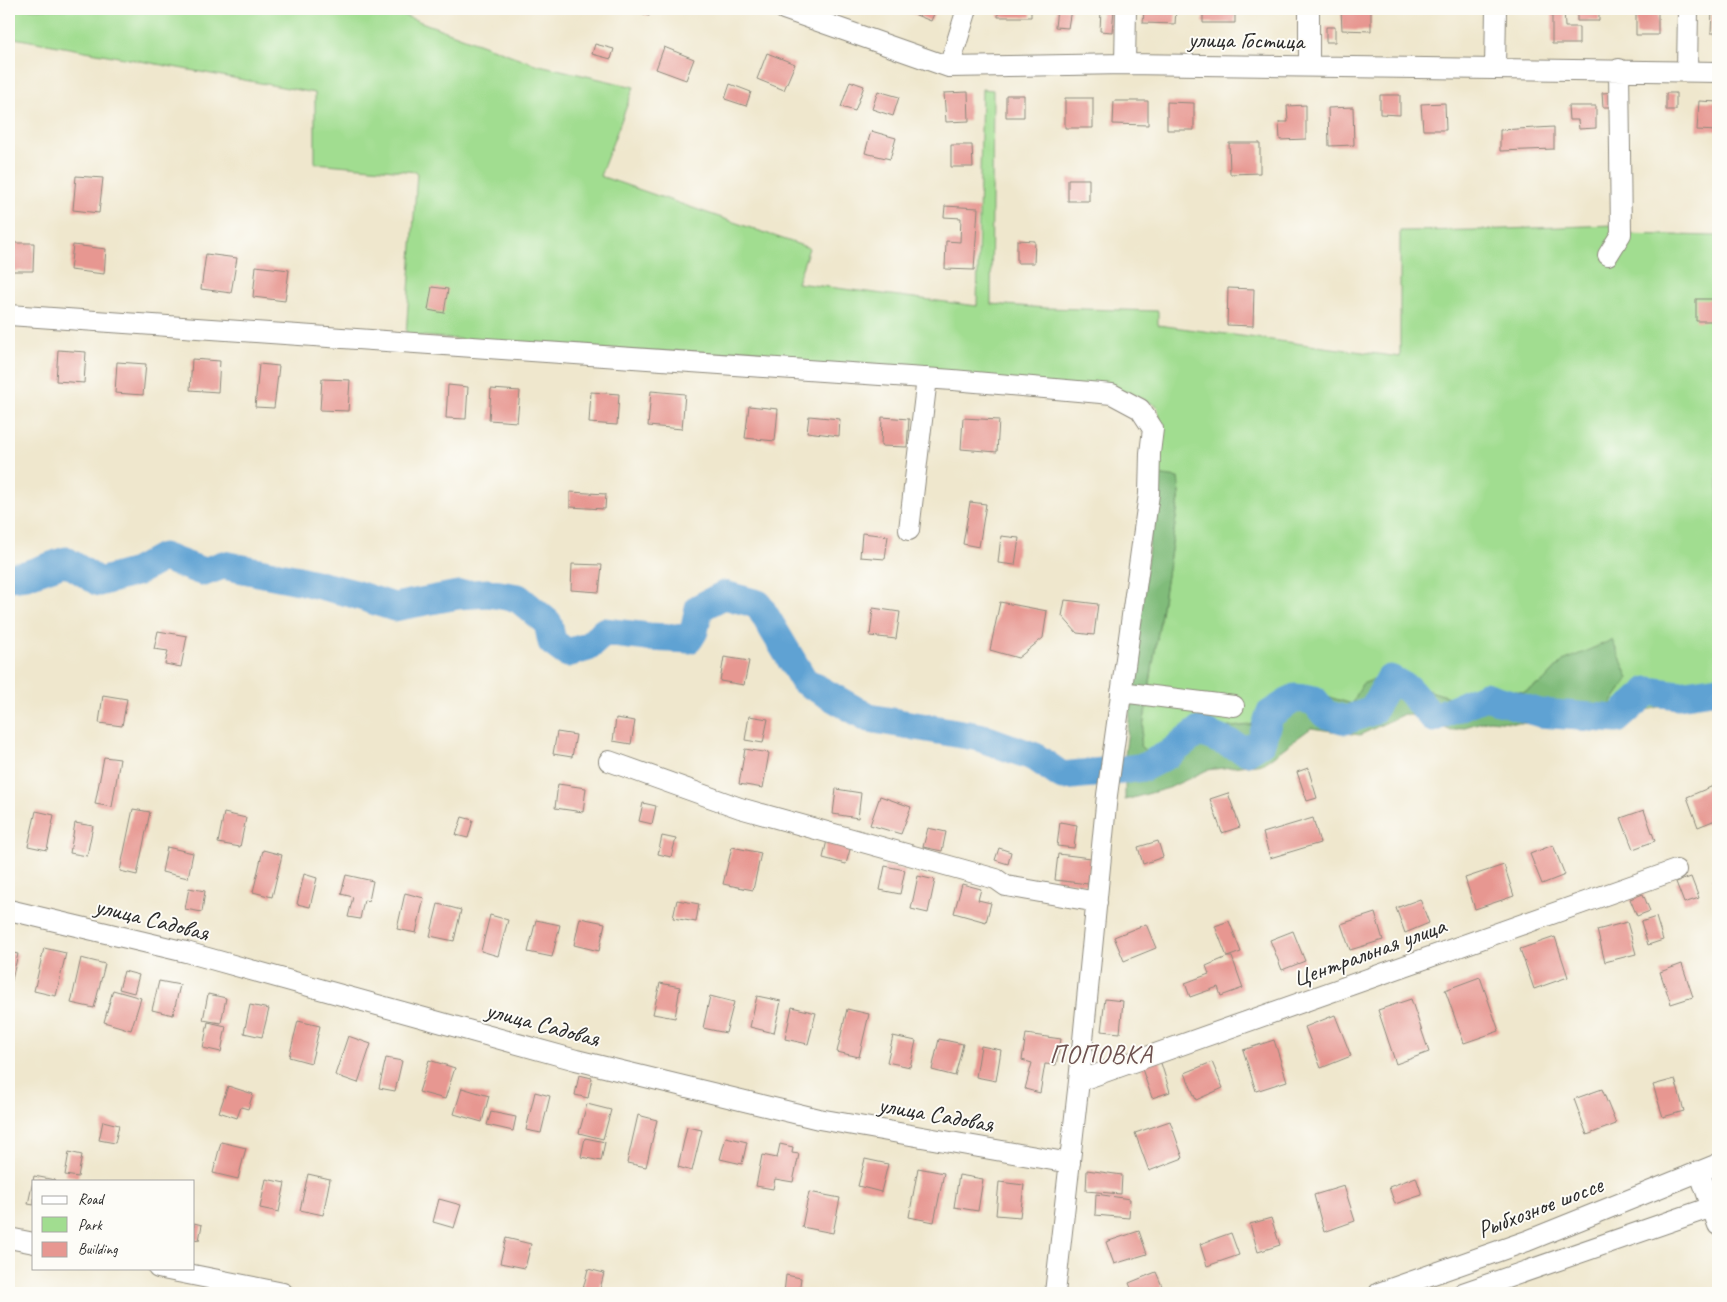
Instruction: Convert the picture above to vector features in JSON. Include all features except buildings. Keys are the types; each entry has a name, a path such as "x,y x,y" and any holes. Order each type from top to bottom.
{"street":[{"name":"улица Гостица","path":"784,9 950,67 1125,64 1619,69 1718,72"},
{"path":"950,67 967,9"},
{"path":"1125,64 1126,9"},
{"path":"1309,9 1309,66"},
{"path":"1495,68 1496,9"},
{"path":"1687,71 1688,9"},
{"path":"1608,255 1621,234 1619,69"},
{"path":"9,315 927,378 1112,394 1140,408 1153,429 1150,453 1149,494 1107,796 1079,1081 1055,1293"},
{"path":"909,530 927,378"},
{"path":"1121,692 1234,706"},
{"path":"609,761 740,808 996,879 1006,886 1097,902"},
{"name":"Центральная улица","path":"1079,1081 1676,870"},
{"name":"улица Садовая","path":"9,910 186,952 576,1060 819,1119 1070,1163"},
{"name":"Рыбхозное шоссе","path":"1379,1293 1527,1241 1699,1170 1718,1164"},
{"path":"1463,1293 1715,1216 1699,1170"},
{"path":"9,1238 32,1243"},
{"path":"168,1270 282,1293"}],"green space":[{"path":"9,9 386,9 535,64 634,87 600,176 809,248 797,283 977,306 982,89 993,90 991,304 1046,308 1158,311 1158,325 1400,357 1400,231 1614,225 1621,234 1718,236 1718,676 1685,681 1658,707 1596,725 1626,682 1563,661 1543,682 1524,692 1488,688 1449,697 1420,688 1396,671 1352,704 1305,690 1271,701 1251,725 1222,728 1193,719 1148,753 1140,746 1180,493 1157,475 1162,441 1157,406 1128,392 406,335 417,172 315,163 315,93 9,37"},
{"path":"1157,475 1178,478 1180,493 1140,746 1148,753 1193,719 1222,728 1251,725 1271,701 1305,690 1352,704 1362,684 1396,671 1420,688 1449,697 1488,688 1524,692 1543,682 1563,661 1612,640 1629,678 1596,725 1573,728 1489,720 1451,731 1424,718 1404,714 1360,735 1311,728 1264,763 1207,770 1169,788 1125,800 1125,755"},
{"path":"1718,676 1718,703 1658,707 1684,681"}],"waterway":[{"path":"9,577 26,575 66,561 99,582 136,572 163,557 204,572 223,565 299,580 351,593 394,607 458,595 488,593 518,598 548,623 552,642 567,653 588,647 604,632 689,639 694,631 699,608 724,595 758,604 804,681 869,718 979,737 1035,757 1062,776 1103,772"},
{"path":"1122,770 1144,767 1169,754 1199,731 1247,751 1261,742 1270,714 1295,698 1314,700 1325,714 1346,720 1372,711 1390,679 1408,689 1433,718 1485,696 1540,713 1617,719 1648,691 1679,695 1718,689"}],"district":[{"name":"ПОПОВКА","path":"1101,1054"}]}
